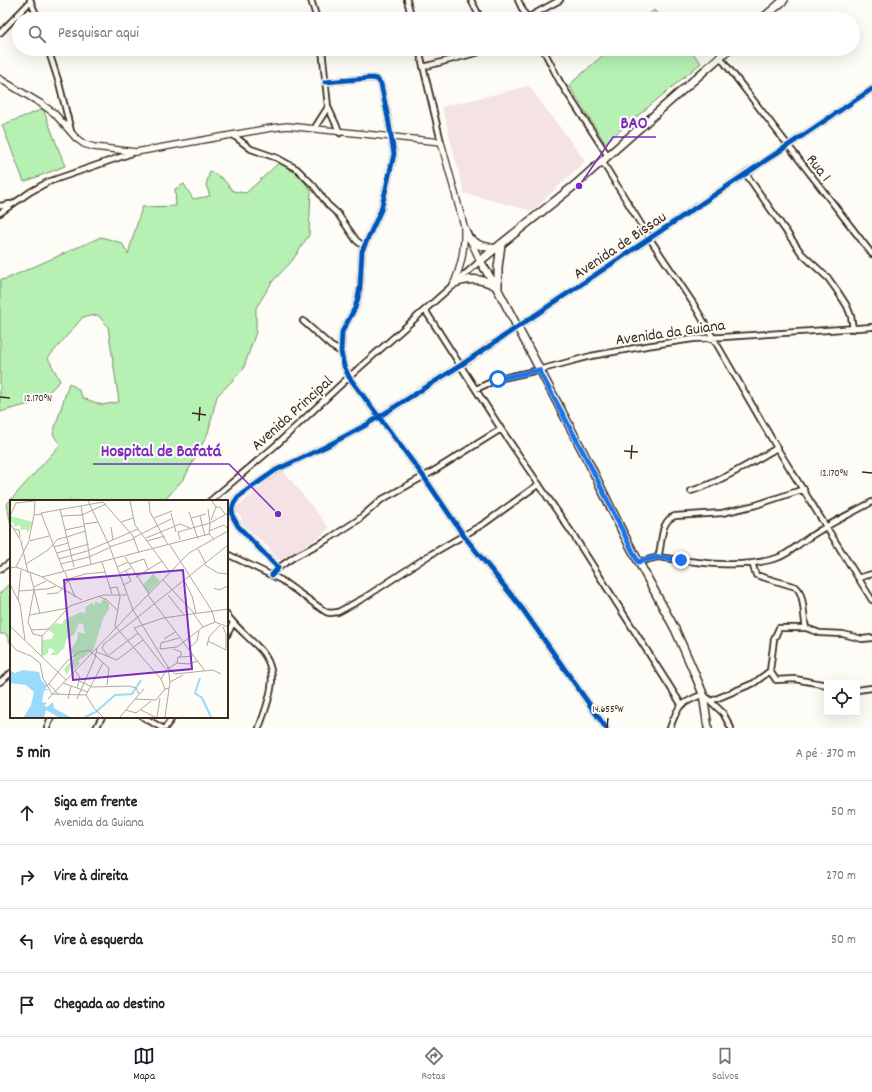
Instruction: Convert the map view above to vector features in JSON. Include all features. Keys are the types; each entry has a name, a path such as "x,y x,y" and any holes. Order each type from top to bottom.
{"main road":[{"path":"769,12 780,1"},
{"path":"708,728 703,694 675,629 638,562 587,459 496,288 480,261 556,201 720,57"},
{"path":"470,239 479,245 495,249"},
{"path":"496,288 501,244"},
{"path":"454,284 469,279 478,279 486,281 496,288"}],"street":[{"path":"310,0 314,12"},
{"path":"407,0 410,12"},
{"path":"471,0 477,12"},
{"path":"518,0 524,12"},
{"path":"538,12 560,0"},
{"path":"20,12 30,1 35,12"},
{"path":"0,33 12,20"},
{"path":"50,56 71,133"},
{"path":"323,56 328,107 340,132"},
{"path":"421,56 441,142 464,226 480,261"},
{"path":"423,67 465,56"},
{"path":"547,56 650,239 693,303 777,448 872,600"},
{"name":"Rua 1","path":"720,57 872,254"},
{"path":"326,82 371,78 377,79 381,84 394,154 385,195 376,222 363,246 358,298 355,308 342,332 341,352 344,366 349,377 424,476 464,536 521,607 606,728"},
{"path":"0,79 49,110 84,144 94,147 136,152"},
{"name":"Avenida de Bissau","path":"278,568 238,526 233,517 232,509 234,503 246,491 276,470 325,447 379,417 461,366 872,89"},
{"path":"314,129 328,107"},
{"path":"0,214 30,192 48,182 136,152 287,126 441,142"},
{"path":"233,135 251,150 277,158 297,169 314,186 328,205 342,220 356,240 363,246"},
{"path":"746,174 802,254 828,278 838,292 847,306 851,316 853,329"},
{"path":"0,206 12,204"},
{"path":"454,284 463,256 464,226"},
{"name":"Avenida Principal","path":"211,500 480,261"},
{"path":"425,310 501,428 584,551 681,704"},
{"path":"302,321 331,346 341,352"},
{"name":"Avenida da Guiana","path":"476,390 498,379 591,356 666,342 872,327"},
{"path":"272,575 278,568 294,557 330,538 358,520 381,500 424,476 501,428"},
{"path":"690,491 708,485 738,471 777,448"},
{"path":"228,554 272,575 326,612 334,613 364,598 428,556 485,523 539,484"},
{"path":"658,557 664,526 669,518 675,516 722,513 756,505 804,489"},
{"path":"638,562 658,557 709,563 752,563 776,558 784,555 826,527 872,502"},
{"path":"0,569 10,563"},
{"path":"752,563 756,575 796,587 799,590 802,599 806,628"},
{"path":"858,578 872,574"},
{"path":"228,616 233,623 259,647 272,667 272,685 259,728"},
{"path":"228,634 233,623"},
{"path":"824,685 795,679 776,680 770,671 774,639 779,628 806,628 820,633 843,634 862,639 872,638"},
{"path":"711,701 754,683 770,671"},
{"path":"0,682 10,674"},
{"path":"860,690 872,688"},
{"path":"670,728 674,715 681,704 703,694 723,713 731,728"},
{"path":"48,728 51,718"},
{"path":"96,728 101,718"},
{"path":"145,718 162,728"},
{"path":"165,728 172,718"}],"shaded area":[{"path":"529,86 585,161 532,211 464,193 442,107"},
{"path":"282,469 329,528 317,539 284,559 277,560 268,547 240,521 242,518 235,509"}],"green space":[{"path":"602,56 695,56 701,63 605,143 569,85"},
{"path":"43,109 65,166 24,182 2,125"},
{"path":"282,160 294,170 311,190 309,235 292,261 272,282 256,308 256,332 243,370 217,396 208,433 185,477 165,500 11,500 60,445 53,434 69,383 78,389 83,398 102,405 119,402 108,327 98,315 83,317 48,358 60,381 40,401 0,412 0,280 6,279 101,237 122,243 128,254 142,207 176,206 175,189 184,184 193,199 210,196 206,185 210,171 223,179 233,191 246,193"},
{"path":"10,501 10,520 7,504"},
{"path":"10,583 10,642 6,634 0,634 0,593"}],"cycle path":[{"path":"325,82 371,78 377,79 381,84 394,154 381,210 362,251 358,298 355,308 342,332 341,352 344,366 349,377 424,477 464,536 521,607 606,728"},
{"path":"272,575 278,568 238,526 233,517 232,509 238,497 276,470 325,447 366,425 461,365 872,89"}],"place":[{"name":"BAO","path":"579,186"},
{"name":"Hospital de Bafatá","path":"278,514"}],"route":[{"path":"498,379 539,370 590,465 638,562 658,557 681,560"}]}
